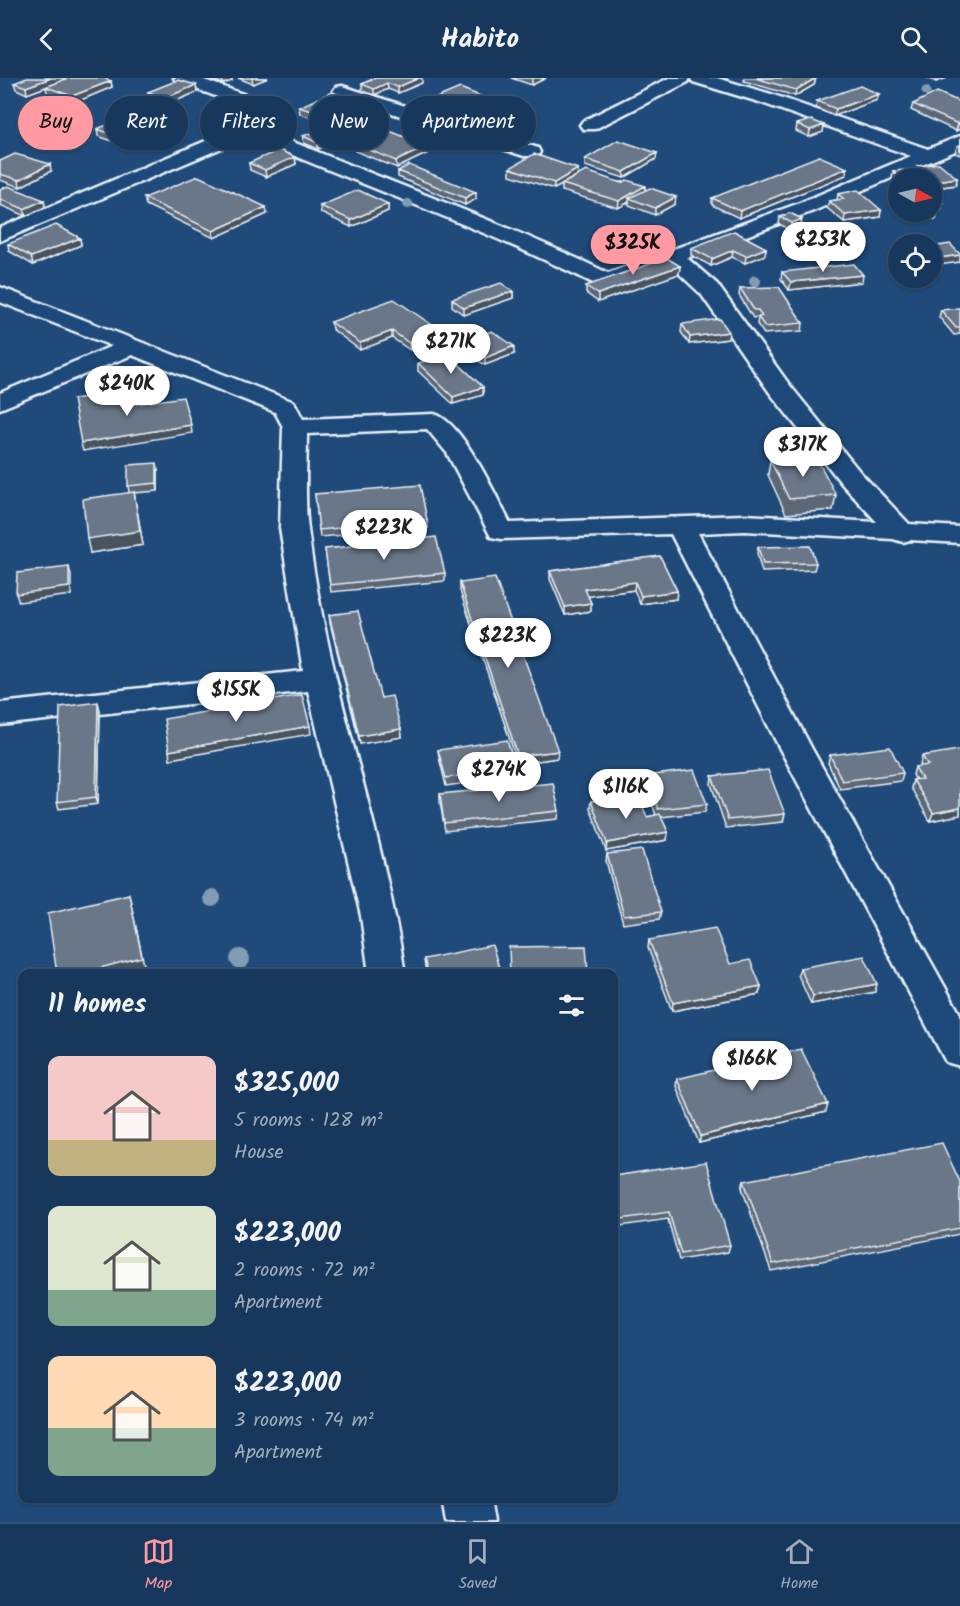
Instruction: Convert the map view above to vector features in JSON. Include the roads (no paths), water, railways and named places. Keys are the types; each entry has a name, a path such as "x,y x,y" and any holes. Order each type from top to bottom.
{"street":[{"path":"183,78 231,96"},
{"path":"589,125 682,78"},
{"path":"699,78 765,98 927,154"},
{"path":"330,96 368,81"},
{"path":"342,91 531,152"},
{"path":"297,109 303,107"},
{"path":"295,150 357,176 422,199 558,257 607,282 804,208 901,168 927,154 960,142"},
{"path":"0,235 201,150"},
{"path":"673,256 709,290 779,388 851,478 903,534"},
{"path":"0,294 285,406 295,427 294,528 320,680 378,915 386,969"},
{"path":"0,402 130,347"},
{"path":"295,427 434,421 459,451 501,531 745,524 903,534 960,535"},
{"path":"680,525 796,749 960,1050"},
{"path":"0,714 320,680"},
{"path":"467,1503 470,1522"}]}
